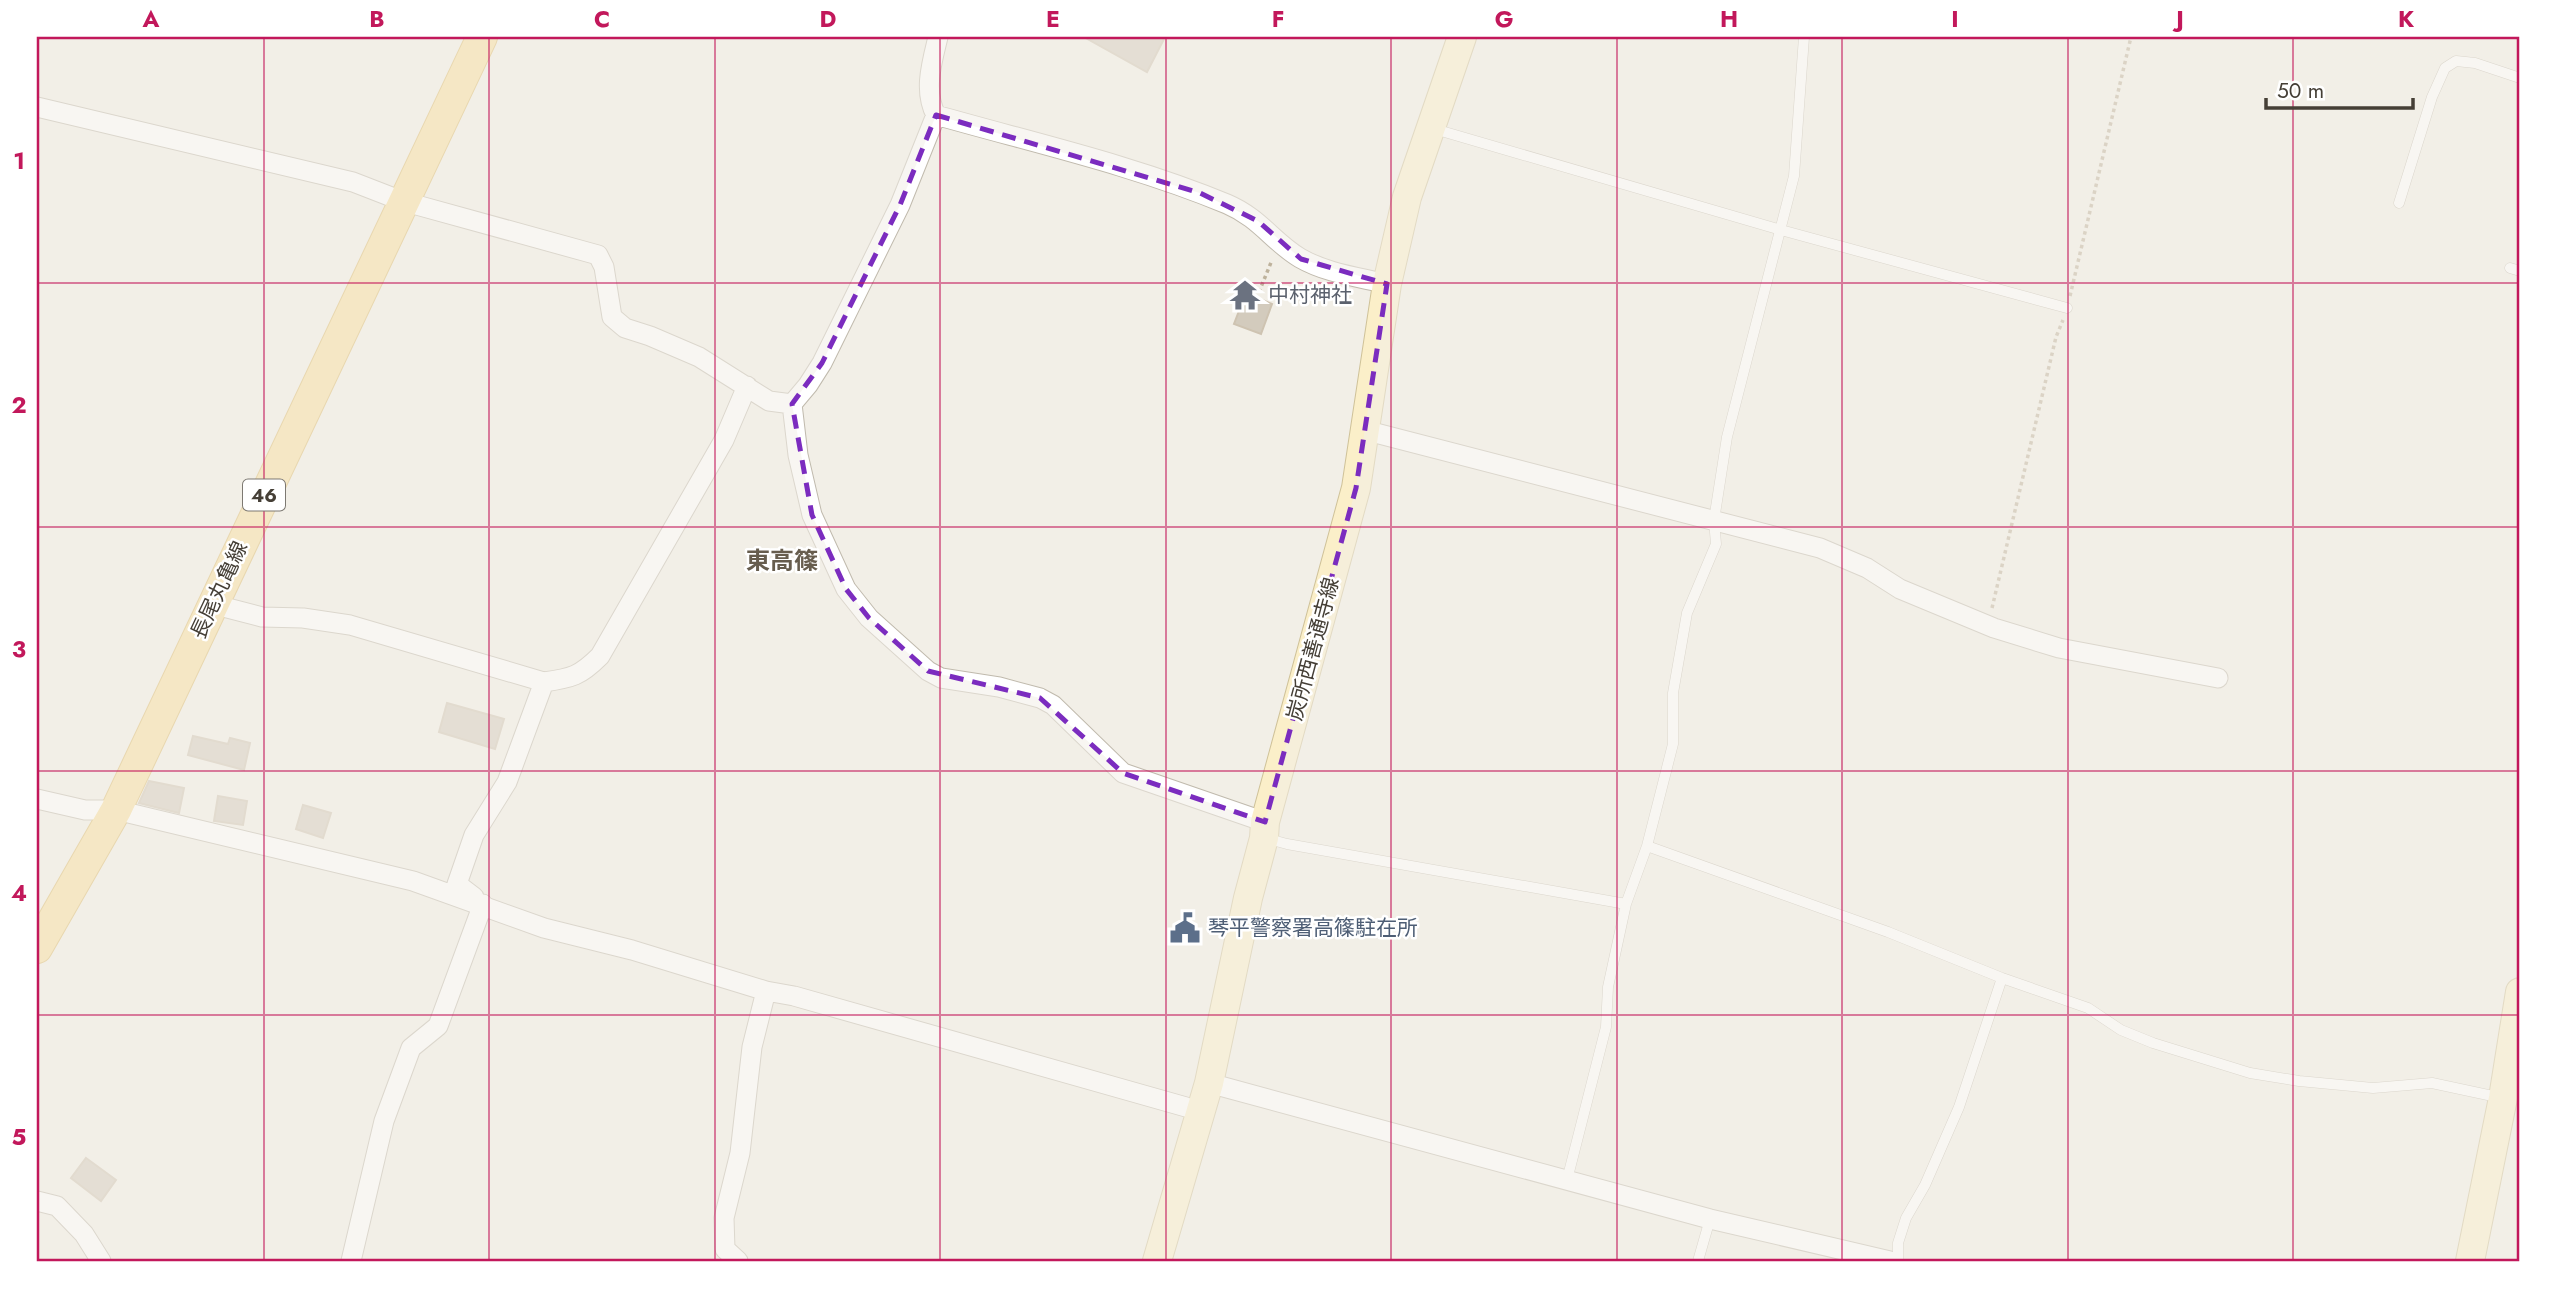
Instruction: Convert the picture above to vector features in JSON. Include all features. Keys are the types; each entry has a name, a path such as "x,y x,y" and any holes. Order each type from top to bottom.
{"main road":[{"name":"長尾丸亀線","path":"37,948 116,810 402,201 482,37"},
{"name":"炭所西善通寺線","path":"1157,1261 1209,1083 1248,898 1356,488 1387,284 1407,197 1462,37"},
{"path":"2470,1261 2503,1098 2520,992"}],"street":[{"path":"938,37 931,64 929,102 936,115 1109,162 1200,193 1232,206 1258,221 1301,259 1329,270 1387,284"},
{"path":"37,107 353,182 402,201 598,255 604,267 612,317 625,328 699,357 769,401 792,404"},
{"path":"936,115 900,205 822,363 808,386 792,404 798,455 812,515 846,589 869,618 918,662 941,678 999,687 1040,698 1053,705 1123,772 1265,830"},
{"path":"212,604 262,617 303,618 350,625 544,682 574,677 600,656 724,440 747,386"},
{"path":"1364,430 1820,548 1867,568 1900,589 2007,632 2059,648 2218,678"},
{"path":"483,904 457,884 474,835 507,782 544,682"},
{"path":"37,799 85,810 116,810 413,881 544,928 632,950 766,991 794,996 1186,1107"},
{"path":"351,1261 384,1121 411,1048 438,1026 483,904"},
{"path":"738,1261 725,1250 724,1218 740,1153 752,1047 766,991"},
{"path":"1209,1083 1710,1219 1889,1261"},
{"path":"37,1201 57,1206 84,1234 101,1261"}],"lane":[{"path":"1567,1180 1606,1027 1608,987 1626,904 1647,846 1673,744 1673,693 1687,613 1716,544 1714,520 1727,437 1794,176 1804,37"},
{"path":"2399,203 2432,97 2445,68 2456,61 2475,63 2520,78"},
{"path":"1430,128 1781,230 2067,308"},
{"path":"1265,830 1287,844 1626,904"},
{"path":"1647,846 1888,932 2002,978 2088,1008 2121,1030 2153,1043 2250,1073 2373,1088 2432,1083 2503,1098"},
{"path":"1898,1261 1898,1243 1906,1218 1925,1185 1959,1107 2002,978"},
{"path":"1698,1261 1710,1219"}],"path":[{"path":"1259,292 1280,241"}],"highlighted area":[{"path":"936,115 1200,193 1258,221 1301,259 1387,284 1356,488 1265,822 1123,773 1040,698 928,671 869,618 846,589 812,515 792,404 822,363 900,205"}],"building":[{"path":"1084,37 1165,37 1147,72"},
{"path":"1246,293 1272,304 1261,334 1234,324"},
{"path":"447,703 504,719 495,749 439,732"},
{"path":"193,736 228,744 230,738 250,743 244,770 188,755"},
{"path":"149,781 184,788 179,813 139,803"},
{"path":"218,796 247,801 243,825 214,821"},
{"path":"303,805 331,813 323,838 296,829"},
{"path":"86,1158 116,1180 101,1201 71,1178"}],"place":[{"name":"中村神社","path":"1245,295"},
{"name":"琴平警察署高篠駐在所","path":"1185,928"}],"district":[{"name":"東高篠","path":"782,561"}]}
